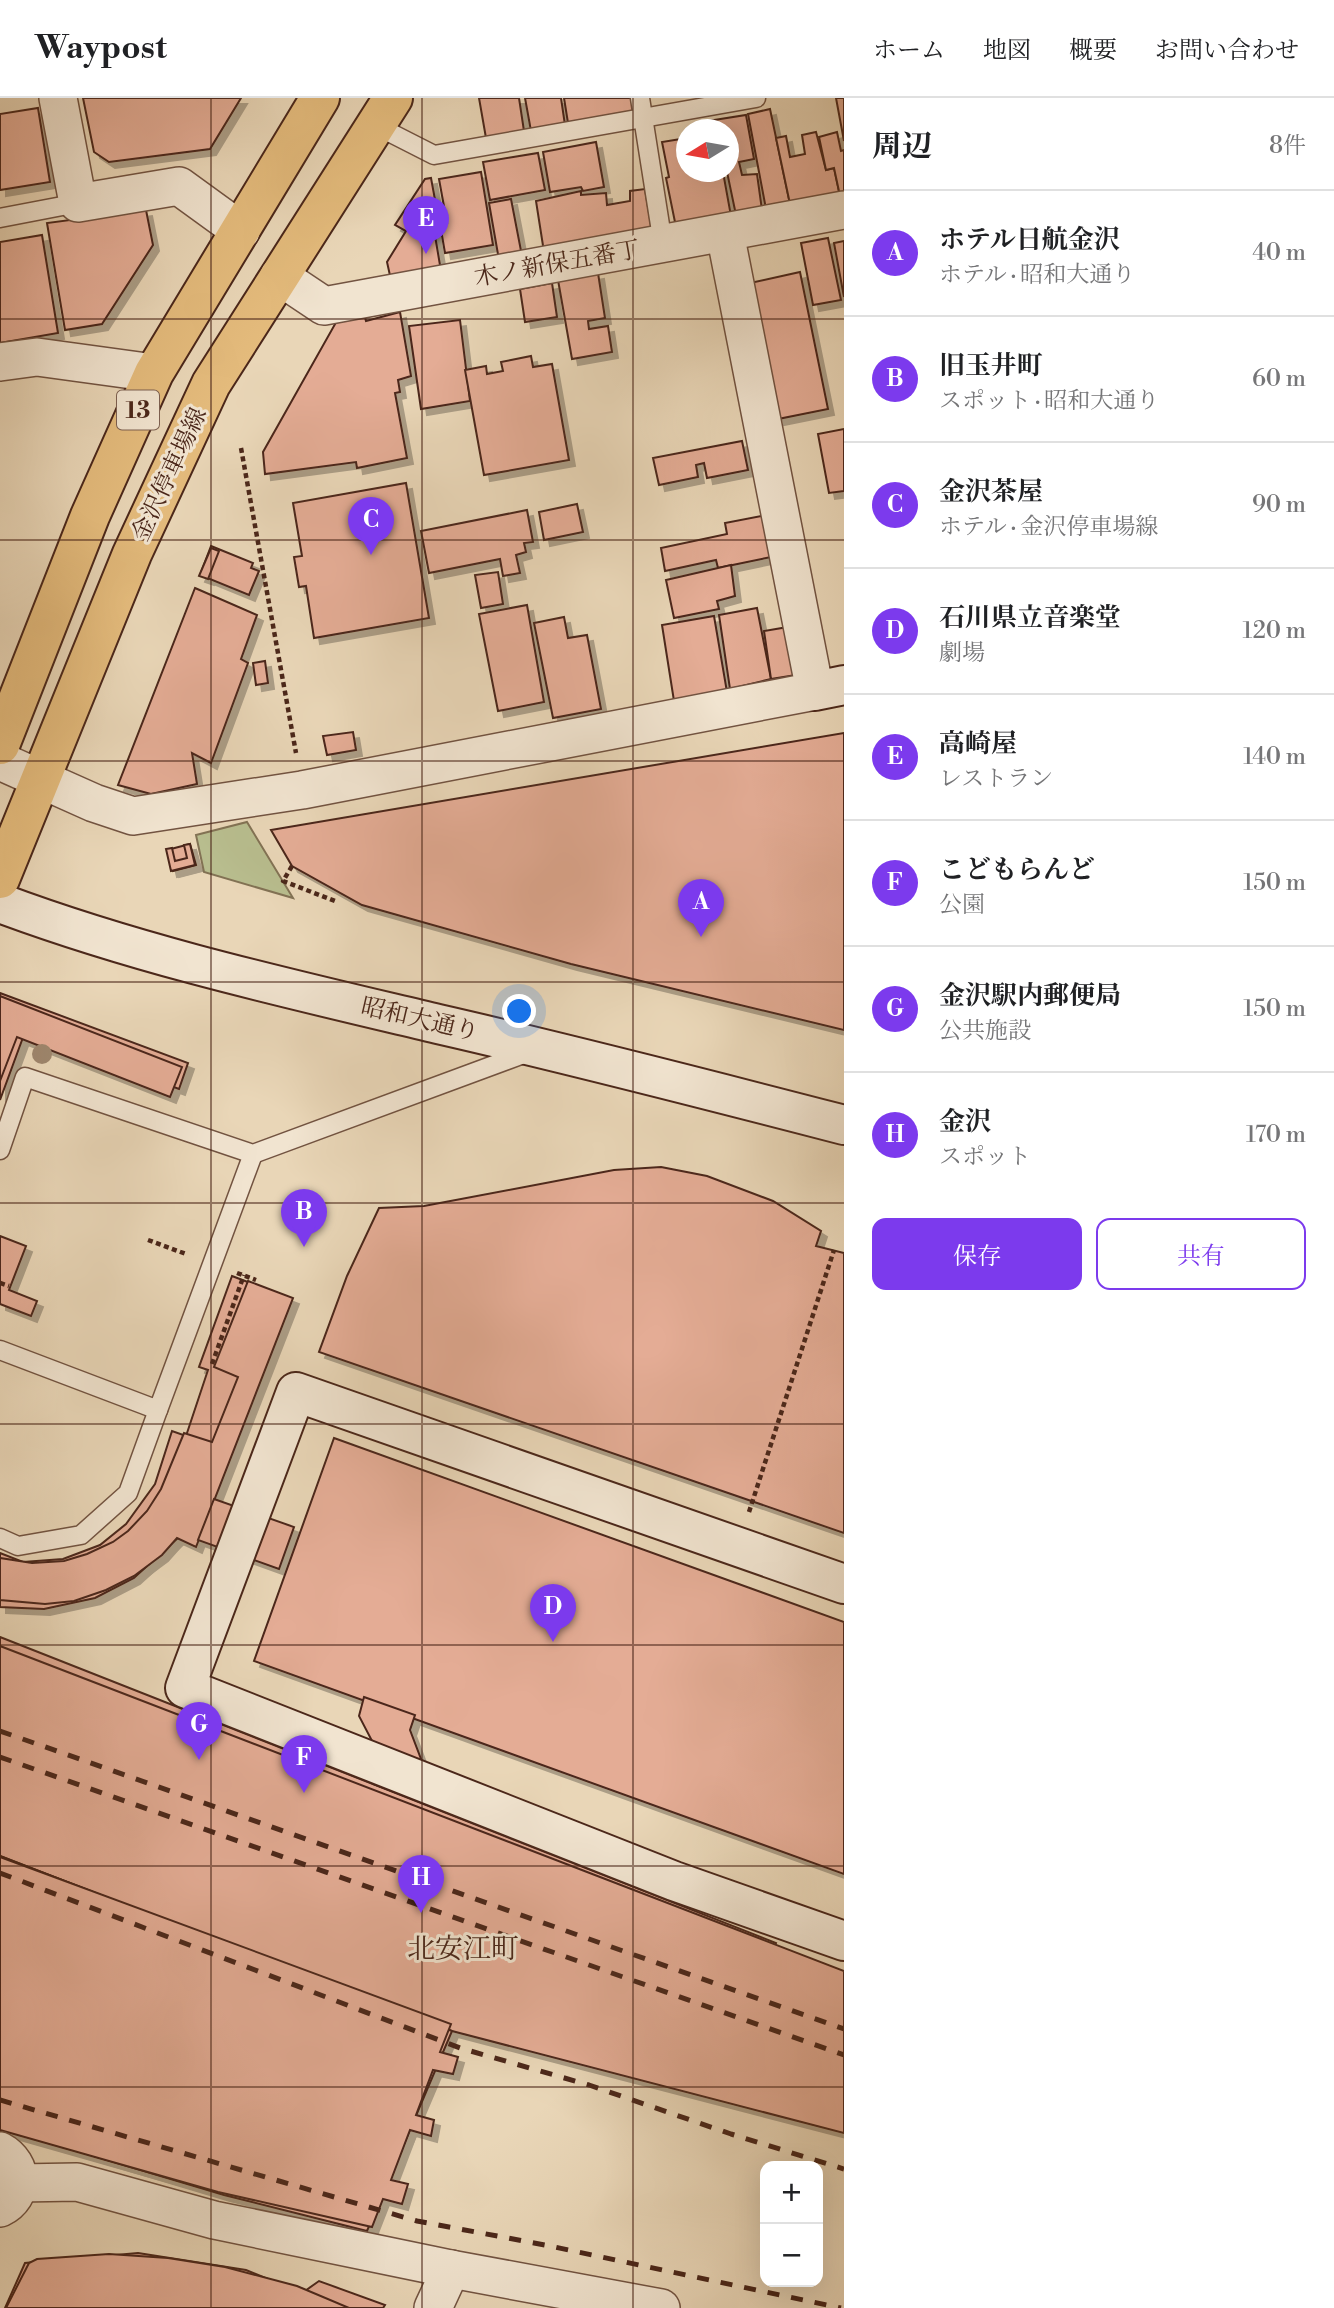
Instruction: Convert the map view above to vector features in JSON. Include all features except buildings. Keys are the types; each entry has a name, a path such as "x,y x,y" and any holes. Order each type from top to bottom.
{"main road":[{"name":"13","path":"0,745 90,516 154,373 320,98"},
{"name":"金沢停車場線","path":"0,879 132,554 211,384 385,112"}],"street":[{"path":"58,98 78,203 179,186 241,231"},
{"name":"木ノ新保五番丁","path":"279,276 324,306 844,210"},
{"path":"0,761 94,803 133,816 303,790 830,688 725,233"},
{"path":"0,362 37,357 154,373"},
{"name":"昭和大通り","path":"0,903 48,921 213,971 540,1048 844,1125"},
{"path":"844,1584 296,1392 185,1688 674,1881 844,1941"},
{"path":"0,2151 10,2157 15,2165 9,2195 77,2182 214,2220 451,2269 661,2308"},
{"path":"433,2308 451,2269"}],"lane":[{"path":"640,98 663,244"},
{"path":"385,112 434,155 756,98"},
{"path":"0,218 78,203"},
{"path":"0,1150 25,1077 253,1154 540,1048"},
{"path":"0,1538 18,1546 81,1535 128,1493 253,1154"},
{"path":"0,1350 158,1410"}],"path":[{"path":"242,448 303,790"},
{"path":"292,866 283,881 335,901"},
{"path":"738,1546 834,1250"},
{"path":"212,1364 244,1275"},
{"path":"0,1283 9,1286"}],"green space":[{"path":"247,822 293,898 204,872 196,835"}],"railway":[{"path":"0,1731 844,2029"},
{"path":"0,1757 844,2055"},
{"path":"0,1873 460,2048 589,2085 731,2134 844,2169"},
{"path":"0,2100 417,2221 545,2245 841,2308"}],"place":[{"name":"高崎屋","path":"426,254"},
{"name":"金沢茶屋","path":"371,555"},
{"name":"ホテル日航金沢","path":"701,937"},
{"name":"旧玉井町","path":"304,1247"},
{"name":"石川県立音楽堂","path":"553,1642"},
{"name":"金沢駅内郵便局","path":"199,1760"},
{"name":"こどもらんど","path":"304,1793"},
{"name":"金沢","path":"421,1913"}],"district":[{"name":"北安江町","path":"463,1948"}]}
